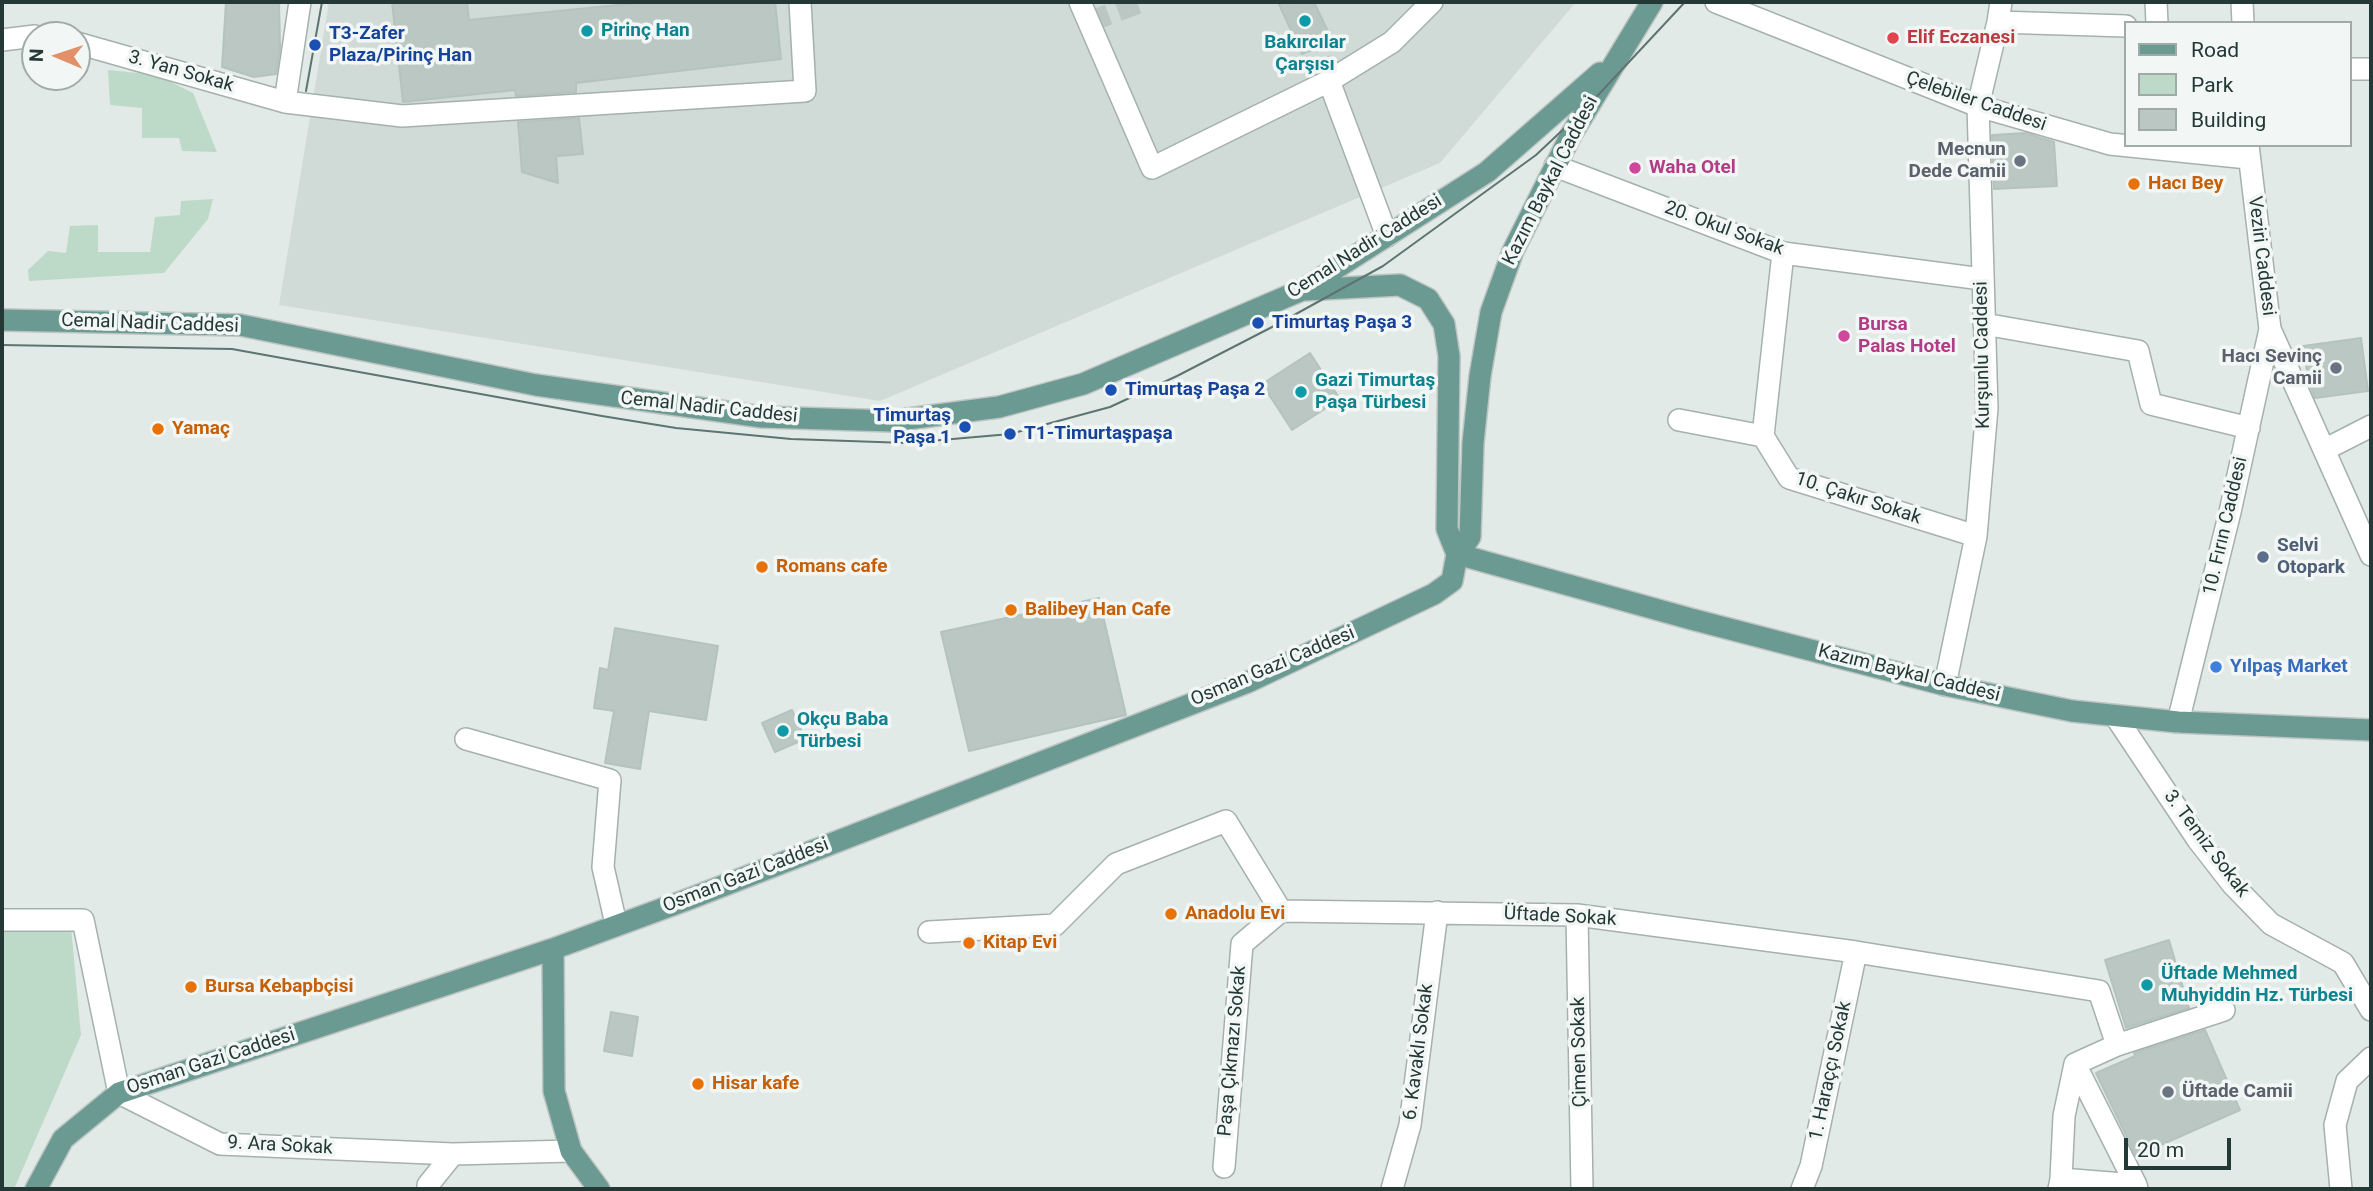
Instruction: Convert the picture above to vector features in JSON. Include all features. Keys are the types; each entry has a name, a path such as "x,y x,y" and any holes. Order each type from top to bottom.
{"main road":[{"path":"1617,58 1652,2"},
{"name":"Kazım Baykal Caddesi","path":"1617,58 1555,166 1513,251 1492,312 1480,376 1473,443 1470,537 1457,554 1691,619 1945,685 2071,711 2178,722 2371,730"},
{"name":"Cemal Nadir Caddesi","path":"2,320 240,326 537,385 762,417 892,422 999,407 1083,384 1302,290 1487,172 1617,58"},
{"path":"1302,290 1400,285 1428,299 1444,324 1449,356 1447,529 1457,554"},
{"name":"Osman Gazi Caddesi","path":"36,1189 63,1139 119,1093 553,948 690,899 1248,681 1434,594 1452,581 1457,554"},
{"path":"553,948 554,1091 571,1151 599,1189"}],"street":[{"path":"285,102 300,2"},
{"name":"3. Yan Sokak","path":"91,47 285,102 402,116 806,91 800,2"},
{"path":"1080,2 1152,168 1329,81 1392,42 1432,2"},
{"name":"Çelebiler Caddesi","path":"1716,2 1978,106 2110,144 2124,145"},
{"path":"2156,2 2157,21"},
{"path":"2242,2 2243,21"},
{"path":"2000,12 2124,26"},
{"name":"Kurşunlu Caddesi","path":"1945,685 1976,536 1987,408 1978,106 2000,12"},
{"path":"2,40 21,38"},
{"path":"2352,69 2371,69"},
{"path":"1329,81 1387,236"},
{"name":"Çelebiler Caddesi","path":"2168,148 2248,151"},
{"name":"Veziri Caddesi","path":"2248,151 2270,330 2371,555"},
{"name":"20. Okul Sokak","path":"1555,166 1783,253 1982,279"},
{"path":"1679,420 1763,436 1783,253"},
{"path":"1984,324 2137,351 2151,404 2249,428"},
{"name":"10. Fırın Caddesi","path":"2178,722 2230,512 2270,330"},
{"path":"2324,450 2371,426"},
{"name":"10. Çakır Sokak","path":"1763,436 1789,478 1976,536"},
{"name":"3. Temiz Sokak","path":"2116,717 2198,840 2233,885 2271,924 2343,963 2371,1010"},
{"path":"466,739 610,780 603,867 616,924"},
{"path":"929,932 1055,925 1116,864 1226,821 1281,911"},
{"name":"Üftade Sokak","path":"1281,911 1577,915 1856,952 2069,986 2099,991 2117,1045"},
{"name":"Paşa Çıkmazı Sokak","path":"1224,1167 1241,944 1281,911"},
{"name":"6. Kavaklı Sokak","path":"1392,1189 1410,1125 1437,912"},
{"name":"Çimen Sokak","path":"1577,915 1582,1189"},
{"path":"2,920 83,920 119,1093"},
{"name":"1. Haraççı Sokak","path":"1802,1189 1811,1166 1856,952"},
{"path":"2075,1064 2117,1045 2224,1010"},
{"path":"2341,1189 2335,1125 2347,1081 2371,1058"},
{"path":"2075,1064 2136,1187 2060,1184 2064,1116 2075,1064"},
{"name":"9. Ara Sokak","path":"119,1093 220,1144 453,1154 571,1151"},
{"path":"428,1189 428,1185 453,1154"}],"shaded area":[{"path":"329,2 1576,2 1440,163 880,401 279,305"}],"green space":[{"path":"108,70 157,75 193,93 217,152 182,151 179,138 142,138 142,108 110,105"},
{"path":"213,199 208,219 164,273 29,281 28,270 48,251 66,253 70,226 98,225 98,252 150,252 155,217 180,215 181,201"},
{"path":"71,927 81,1035 14,1189 2,1189 2,928"}],"building":[{"path":"226,2 279,2 280,48 276,74 254,77 222,67"},
{"name":"Pirinç Han","path":"392,2 467,2 469,20 648,2 775,2 781,59 576,83 576,92 516,96 515,90 403,102"},
{"name":"Bakırcılar Çarşısı","path":"1278,2 1314,2 1332,40 1302,54"},
{"path":"579,118 583,154 556,156 558,183 522,172 518,122"},
{"name":"Mecnun Dede Camii","path":"2025,133 2054,142 2057,186 1994,189 1992,135"},
{"name":"Hacı Sevinç Camii","path":"2361,338 2368,391 2315,398 2309,383 2303,346"},
{"name":"Gazi Timurtaş Paşa Türbesi","path":"1310,353 1340,399 1292,430 1262,384"},
{"path":"1099,598 1126,715 969,751 941,632"},
{"path":"615,628 718,646 706,720 649,711 640,769 605,763 614,711 594,708 600,668 608,670"},
{"name":"Okçu Baba Türbesi","path":"792,710 805,739 775,752 762,723"},
{"name":"Üftade Mehmed Muhyiddin Hz. Türbesi","path":"2169,940 2189,1008 2126,1028 2105,960"},
{"path":"611,1012 638,1017 632,1056 604,1051"},
{"name":"Üftade Camii","path":"2205,1030 2240,1110 2136,1156 2096,1073 2135,1056 2134,1053"}],"tunnel":[{"path":"1089,22 1141,2"},
{"path":"1296,2 1329,81"}],"tram line":[{"path":"306,91 322,2"},
{"path":"2,345 232,349 676,428 791,439 907,443 1010,434 1110,407 1276,325 1383,266 1536,155 1587,107 1685,2"}],"place":[{"name":"Bakırcılar Çarşısı","path":"1305,21"},
{"name":"Pirinç Han","path":"587,31"},
{"name":"Elif Eczanesi","path":"1893,38"},
{"name":"T3-Zafer Plaza/Pirinç Han","path":"315,45"},
{"name":"Mecnun Dede Camii","path":"2020,161"},
{"name":"Waha Otel","path":"1635,168"},
{"name":"Hacı Bey","path":"2134,184"},
{"name":"Timurtaş Paşa 3","path":"1258,323"},
{"name":"Bursa Palas Hotel","path":"1844,336"},
{"name":"Hacı Sevinç Camii","path":"2336,368"},
{"name":"Timurtaş Paşa 2","path":"1111,390"},
{"name":"Gazi Timurtaş Paşa Türbesi","path":"1301,392"},
{"name":"Timurtaş Paşa 1","path":"965,427"},
{"name":"Yamaç","path":"158,429"},
{"name":"T1-Timurtaşpaşa","path":"1010,434"},
{"name":"Selvi Otopark","path":"2263,557"},
{"name":"Romans cafe","path":"762,567"},
{"name":"Balibey Han Cafe","path":"1011,610"},
{"name":"Yılpaş Market","path":"2216,667"},
{"name":"Okçu Baba Türbesi","path":"783,731"},
{"name":"Anadolu Evi","path":"1171,914"},
{"name":"Kitap Evi","path":"969,943"},
{"name":"Üftade Mehmed Muhyiddin Hz. Türbesi","path":"2147,985"},
{"name":"Bursa Kebapbçisi","path":"191,987"},
{"name":"Hisar kafe","path":"698,1084"},
{"name":"Üftade Camii","path":"2168,1092"}]}
